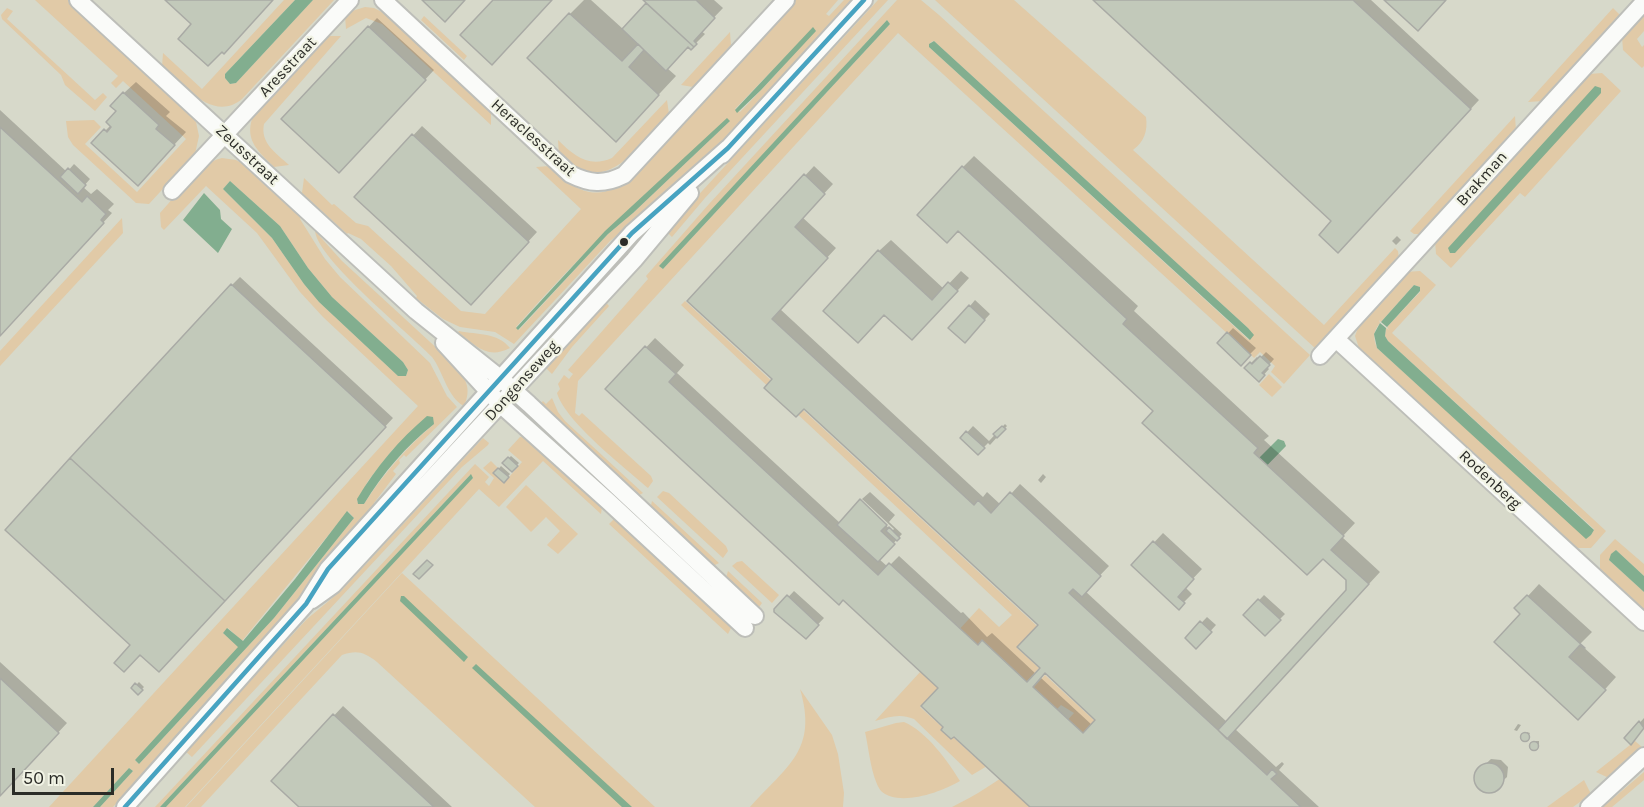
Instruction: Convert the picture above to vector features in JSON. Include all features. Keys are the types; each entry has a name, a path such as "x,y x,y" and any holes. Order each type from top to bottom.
{"street":[{"name":"Zeusstraat","path":"78,0 416,311 513,390 750,622 609,502 487,392 416,311"},
{"name":"Aresstraat","path":"172,191 350,0"},
{"name":"Heraclesstraat","path":"383,0 570,174 597,184 624,175 786,0"},
{"name":"Dongenseweg","path":"306,604 333,585 634,260 728,148 864,0"},
{"name":"Brakman","path":"1320,357 1644,2"},
{"name":"Dongenseweg","path":"125,807 306,604 328,569 487,392 632,234 728,148"},
{"name":"Rodenberg","path":"1336,339 1644,622"},
{"path":"1589,807 1644,756"}],"shaded area":[{"path":"0,0 1644,0 1644,807 0,807"},
{"path":"35,0 69,0 158,83 196,122 199,136 195,154 149,204 136,203 73,145 68,137 66,121 94,120 101,127 85,144 137,192 186,139 123,81 116,88 111,83 118,76"},
{"path":"284,0 295,0 225,74 230,84 236,83 313,0 334,0 242,99 231,105 220,107 210,104 199,99 162,67 163,53 202,89"},
{"path":"295,0 313,0 236,83 230,84 225,74"},
{"path":"793,0 838,0 826,14 829,16 844,0 857,0 724,139 610,241 514,344 495,332 460,327 443,319 416,298 417,296 391,266 361,239 347,234 302,193 304,178 332,205 334,204 356,223 368,226 461,311 485,314 581,209 536,167 550,166 565,180 581,190 599,192 619,186","holes":["813,28 788,61 750,102 740,112 735,109","730,121 608,234 519,330 516,327 618,220"]},
{"path":"878,0 888,0 705,198 672,237 667,232 668,228"},
{"path":"897,0 921,0 1310,355 1284,384 1271,372 1275,366 1260,352 1254,358 898,33 578,381 575,413 579,416 582,413 651,476 653,481 648,488 596,443 571,417 557,393 560,389 558,384 564,375 569,379 573,374 568,370 648,279 646,276 709,204","holes":["887,20 890,24 663,269 660,266","934,41 1248,328 1249,340 929,47"]},
{"path":"935,0 1014,0 1146,117 1144,136 1133,150 1324,325 1395,248 1399,259 1316,349"},
{"path":"365,7 374,8 386,14 491,111 491,125 382,24 366,18 346,29 345,16"},
{"path":"7,8 13,11 7,19 95,100 103,93 107,97 95,111 65,85 61,75 2,19 1,15"},
{"path":"1613,8 1621,16 1543,101 1528,102"},
{"path":"1644,12 1644,31 1637,39 1642,47 1644,45 1644,66 1642,68 1623,50 1622,37"},
{"path":"424,16 467,56 464,60 421,20"},
{"path":"887,20 890,24 663,269 659,266"},
{"path":"813,27 816,31 737,113 735,110"},
{"path":"730,32 731,45 693,87 681,85"},
{"path":"327,36 341,36 264,124 264,137 267,142 274,152 289,165 274,167 252,140 250,127 252,119"},
{"path":"934,41 1248,328 1254,335 1250,340 929,47 929,44"},
{"path":"1602,73 1621,91 1525,197 1520,193 1451,268 1436,254 1435,241 1589,74"},
{"path":"1595,86 1601,88 1601,93 1455,253 1450,253 1448,248"},
{"path":"667,100 669,114 628,158 615,167 602,172 588,173 574,167 559,155 558,140 582,159 596,162 612,158"},
{"path":"1515,116 1516,131 1421,234 1414,234 1410,231"},
{"path":"727,118 730,121 608,234 518,330 516,328 605,231"},
{"path":"222,158 236,160 245,165 301,217 300,219 325,259 340,277 430,363 447,396 457,407 406,457 404,455 399,460 400,463 393,471 396,474 374,503 376,505 310,588 113,807 100,807 133,771 129,768 93,807 49,807 418,406 323,317 300,292 257,233 206,186 164,230 161,227 160,213 196,173 213,161","holes":["230,181 280,226 308,268 332,297 403,362 408,370 406,376 398,376 319,302 272,238 223,189","434,424 396,461 364,504 357,502 368,481 393,449","348,511 354,518 274,618 139,764 135,760 239,647 223,633 228,628 242,641"]},
{"path":"230,181 280,226 308,268 332,297 403,362 408,370 406,376 398,376 319,302 272,238 223,189"},
{"path":"204,193 220,210 221,219 232,229 218,253 183,220"},
{"path":"122,218 123,233 0,366 0,351"},
{"path":"315,231 342,261 454,364 467,384 464,406 450,391 432,357 347,277 320,244"},
{"path":"1420,271 1436,285 1392,333 1606,531 1591,548 1575,548 1359,348 1355,336 1359,325 1406,272","holes":["1414,285 1420,287 1420,292 1387,327 1389,330 1386,328 1385,336 1388,341 1594,529 1591,535 1586,538 1377,348 1374,335 1380,323 1379,320 1381,322"]},
{"path":"1414,285 1420,287 1420,291 1387,327 1381,322"},
{"path":"605,301 609,306 572,347 552,374 542,364"},
{"path":"685,301 1037,626 1017,648 1039,668 1026,682 981,641 920,707 976,758 1037,692 1033,688 1045,675 1160,781 1136,807 952,807 1002,777 1047,741 1074,713 1061,705 1019,743 972,775 914,719 899,716 875,721 979,608 999,627 1012,615 681,305"},
{"path":"1380,323 1386,328 1385,336 1388,341 1594,530 1591,535 1586,539 1377,348 1374,334"},
{"path":"459,331 499,339 510,348 488,352 476,346"},
{"path":"1269,374 1282,387 1272,397 1259,385"},
{"path":"552,398 565,421 643,493 637,496 537,407 543,401 546,404"},
{"path":"427,416 433,417 434,424 396,461 364,504 358,504 357,499 380,465"},
{"path":"526,435 602,507 601,514 543,461 499,507 479,489 185,807 166,807 473,478 470,475 160,807 155,807 475,464 489,477 485,482 489,486 494,478 483,468 491,461 498,468 493,473 504,483 522,462 508,450 520,437"},
{"path":"483,438 489,443 488,445 462,467 192,757 185,751 307,619 342,590"},
{"path":"1278,439 1284,441 1286,446 1246,487 1242,475"},
{"path":"471,474 473,478 166,807 160,807"},
{"path":"526,485 578,534 558,554 547,545 560,531 546,517 531,532 506,507"},
{"path":"663,491 669,493 726,546 728,551 723,558 657,497"},
{"path":"652,501 719,563 713,566 650,510"},
{"path":"347,511 354,518 274,618 139,764 135,760 238,647 223,633 227,628 243,641 295,579"},
{"path":"614,519 618,519 732,626 728,634 609,524"},
{"path":"1615,539 1644,564 1644,576 1616,550 1609,560 1644,592 1644,611 1600,570 1600,555"},
{"path":"1616,550 1644,576 1644,592 1609,560 1611,554"},
{"path":"742,561 779,595 772,603 732,566"},
{"path":"728,571 762,603 757,610 754,608 754,603 738,588 733,588 726,578"},
{"path":"402,573 655,807 535,807 377,662 356,652 342,655 201,807 186,807"},
{"path":"401,596 404,596 468,657 464,662 400,601"},
{"path":"476,664 632,807 622,807 472,668"},
{"path":"800,689 832,735 838,754 844,793 843,807 750,807 787,767 802,742 805,710"},
{"path":"904,722 921,732 943,756 960,781 931,794 908,798 888,796 881,791 873,771 865,732"},
{"path":"1635,741 1643,748 1609,778 1596,772"},
{"path":"129,768 133,771 100,807 93,807"},
{"path":"1644,772 1644,780 1612,807 1603,807"},
{"path":"1584,780 1591,794 1573,807 1547,807"}],"building":[{"path":"165,0 273,0 224,54 222,52 208,66 178,39 191,24"},
{"path":"422,0 465,0 445,22"},
{"path":"493,0 552,0 492,65 460,35"},
{"path":"643,0 696,0 715,18 694,41 697,44 694,47"},
{"path":"1093,0 1353,0 1471,109 1338,253 1319,235 1331,221"},
{"path":"1384,0 1446,0 1418,31"},
{"path":"646,3 694,47 691,50 688,47 666,71 622,29"},
{"path":"569,13 622,61 638,44 644,50 629,67 659,95 616,142 527,58"},
{"path":"368,26 426,80 339,173 281,119"},
{"path":"123,92 159,125 156,129 175,145 138,186 91,143 104,129 107,132 111,127 106,122 116,111 110,106"},
{"path":"0,127 82,202 87,196 106,214 101,220 104,223 0,336"},
{"path":"412,134 529,242 471,305 354,197"},
{"path":"962,166 1127,319 1123,324 1258,448 1254,453 1344,536 1331,550 1369,584 1227,739 1218,730 1346,590 1346,580 1323,559 1307,575 1142,423 1153,411 958,231 947,243 917,215"},
{"path":"68,168 86,185 78,194 60,177"},
{"path":"804,174 825,194 795,227 828,258 772,319 974,505 978,500 991,513 1010,492 1101,576 1082,597 1073,589 1069,593 1267,775 1272,769 1277,774 1271,779 1301,807 1030,807 954,737 951,739 941,730 943,727 921,706 938,688 843,600 839,605 605,389 645,346 676,374 669,382 878,575 889,563 978,645 982,640 1027,682 1040,668 1017,647 1038,625 804,409 796,417 764,388 772,379 687,301","holes":["1045,673 1095,720 1083,733 1033,687"]},
{"path":"878,250 932,300 948,282 958,291 912,340 884,315 858,343 823,311"},
{"path":"231,284 386,427 225,601 70,458"},
{"path":"969,305 985,320 965,343 948,328"},
{"path":"1227,332 1251,355 1241,366 1217,343"},
{"path":"1260,356 1270,365 1262,373 1265,375 1259,382 1244,368"},
{"path":"1002,426 1006,429 997,438 993,434"},
{"path":"966,431 985,448 978,455 960,438"},
{"path":"508,457 518,466 512,472 502,463"},
{"path":"70,458 225,601 159,672 140,655 124,672 114,663 130,645 5,530"},
{"path":"498,468 509,477 504,483 493,473"},
{"path":"860,499 887,525 881,531 895,544 878,562 837,525"},
{"path":"889,527 900,538 897,541 886,531"},
{"path":"1153,541 1194,579 1178,597 1185,603 1179,610 1131,565"},
{"path":"427,560 433,565 419,579 413,574"},
{"path":"787,595 819,625 806,639 774,612 774,609"},
{"path":"1527,595 1585,648 1580,645 1569,657 1606,690 1578,720 1494,642 1520,614 1514,608"},
{"path":"1258,599 1281,620 1265,636 1243,615"},
{"path":"1200,621 1212,632 1196,649 1185,638"},
{"path":"0,678 59,733 0,796"},
{"path":"135,683 143,690 138,695 131,688"},
{"path":"333,714 434,807 299,807 271,781"},
{"path":"1639,721 1644,728 1631,745 1624,738"},
{"path":"1525,733 1529,737 1525,741 1521,737"},
{"path":"1534,742 1538,746 1534,750 1530,746"},
{"path":"1489,763 1495,764 1503,772 1503,784 1495,792 1489,793 1483,792 1475,784 1474,778 1475,772 1483,764"}],"transit line":[{"path":"125,807 306,604 328,569 632,233 728,148 864,0"}]}
